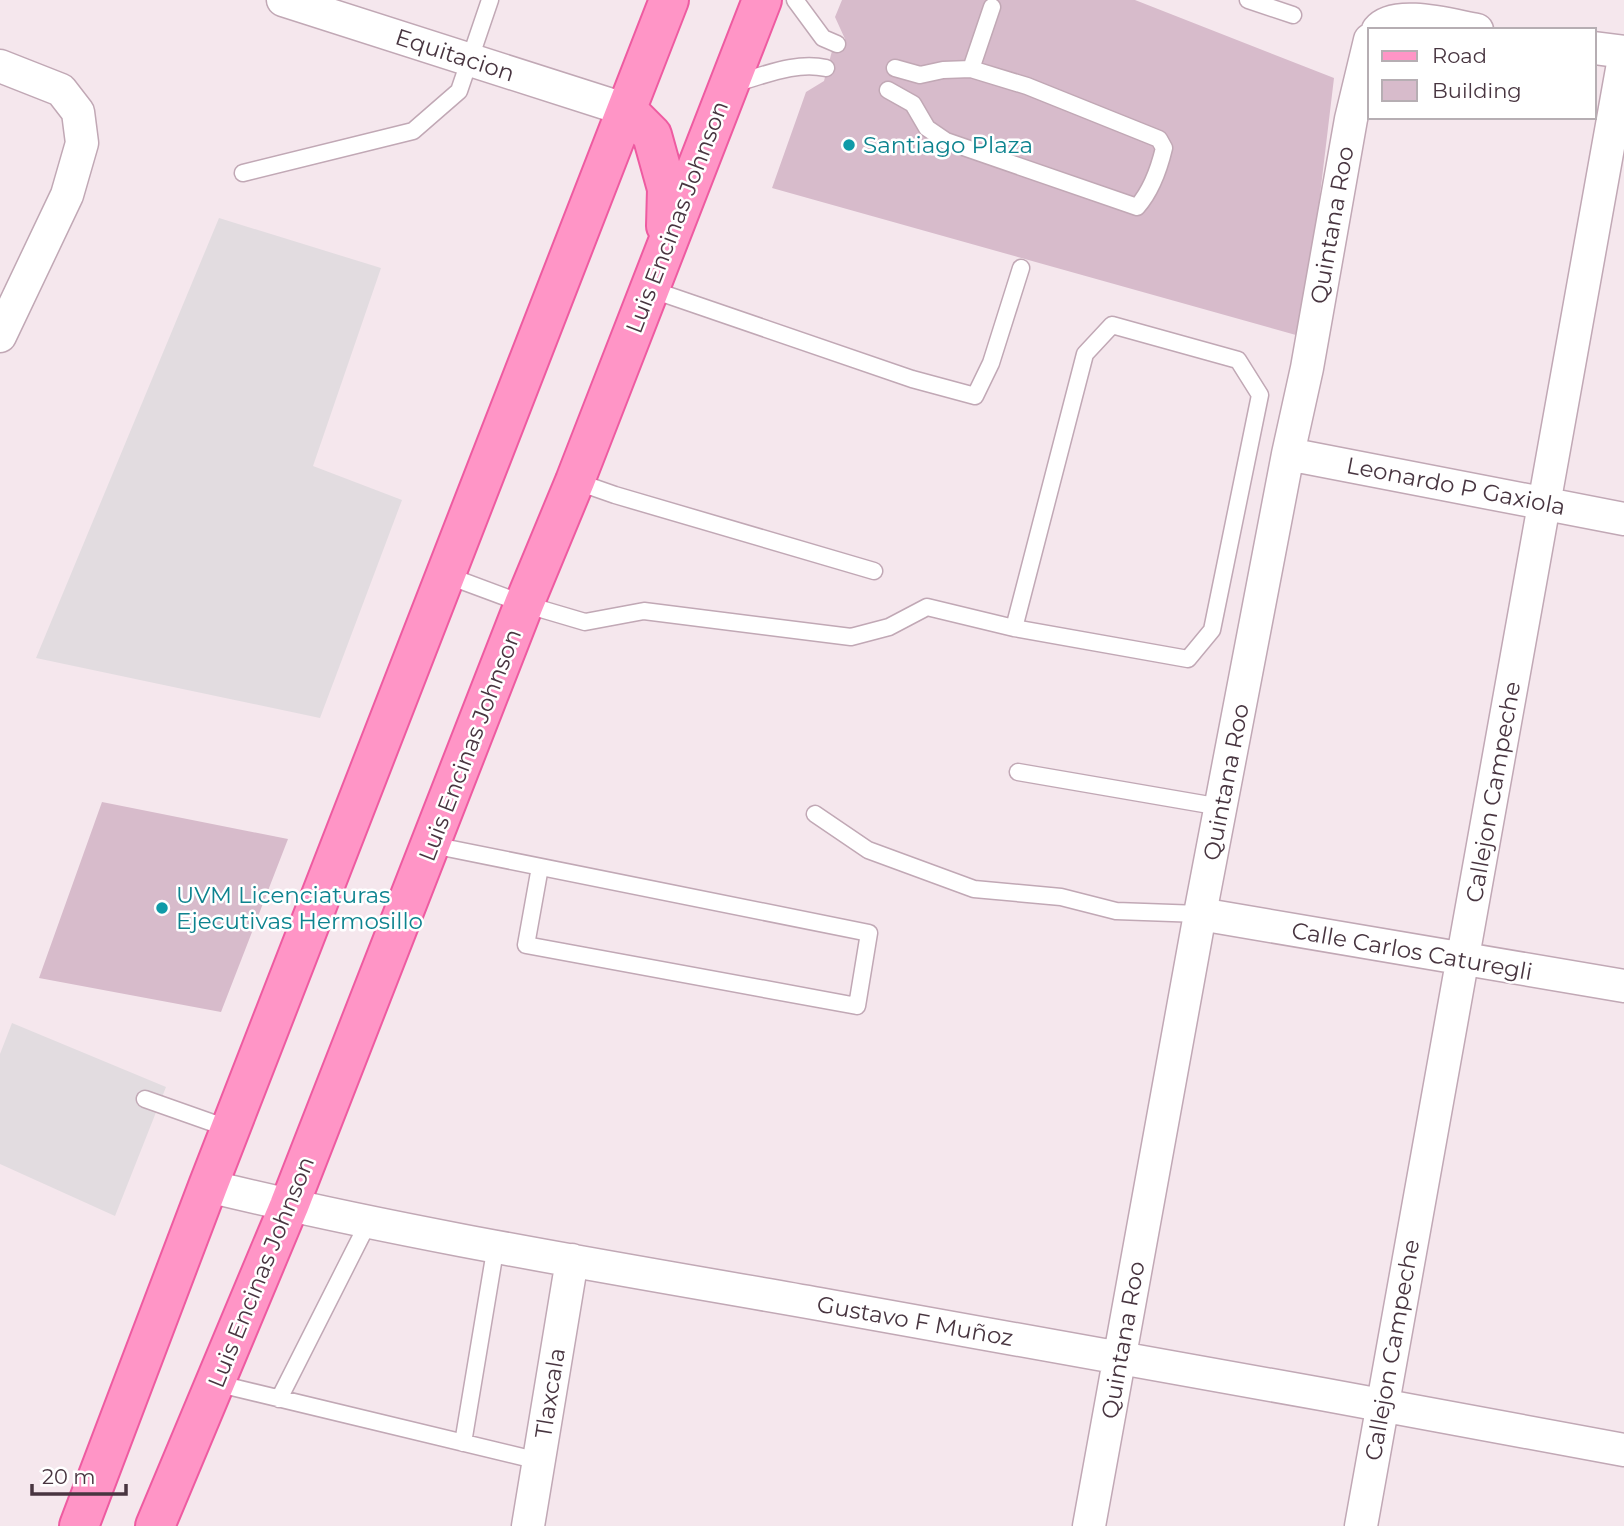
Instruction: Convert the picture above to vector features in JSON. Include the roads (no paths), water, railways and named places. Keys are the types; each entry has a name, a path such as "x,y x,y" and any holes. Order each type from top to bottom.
{"main road":[{"path":"79,1526 230,1129 669,0"},
{"name":"Luis Encinas Johnson","path":"155,1526 289,1206 762,0"},
{"path":"627,110 652,135 667,189 666,242"}],"street":[{"name":"Equitacion","path":"283,0 627,110"},
{"path":"1391,24 1448,28"},
{"name":"Quintana Roo","path":"1089,1526 1200,914 1288,454 1307,368 1351,118 1368,48"},
{"path":"1596,48 1624,55"},
{"name":"Callejon Campeche","path":"1361,1526 1624,55"},
{"path":"0,66 61,90 78,112 82,144 67,195 0,336"},
{"name":"Leonardo P Gaxiola","path":"1288,454 1624,519"},
{"name":"Calle Carlos Caturegli","path":"1200,914 1624,986"},
{"name":"Gustavo F Muñoz","path":"208,1186 289,1206 572,1260 1624,1450"},
{"name":"Tlaxcala","path":"528,1526 572,1260"}],"lane":[{"path":"243,173 413,131 458,91 490,0"},
{"path":"795,0 823,38 837,44"},
{"path":"1248,0 1293,15"},
{"path":"971,69 992,7"},
{"path":"727,86 798,66 826,68"},
{"path":"888,90 913,104 928,128 946,141 1137,207 1146,197 1159,169 1164,148 1159,139 1027,86 971,69 943,70 920,75 895,68"},
{"path":"913,104 920,75"},
{"path":"650,289 912,379 975,396 991,363 1021,268"},
{"path":"446,575 524,604 585,622 644,611 851,637 889,626 927,607 1014,628 1188,659 1212,631 1260,395 1238,360 1112,326 1085,354 1014,628"},
{"path":"575,481 874,570"},
{"path":"1018,772 1221,807"},
{"path":"815,814 868,849 974,889 1061,897 1116,911 1200,914"},
{"path":"432,845 869,933 857,1006 526,945 540,867"},
{"path":"145,1100 230,1129"},
{"path":"279,1399 369,1221"},
{"path":"463,1443 495,1245"},
{"path":"215,1383 539,1461"}],"place":[{"name":"Santiago Plaza","path":"849,145"},
{"name":"UVM Licenciaturas Ejecutivas Hermosillo","path":"162,908"}]}
